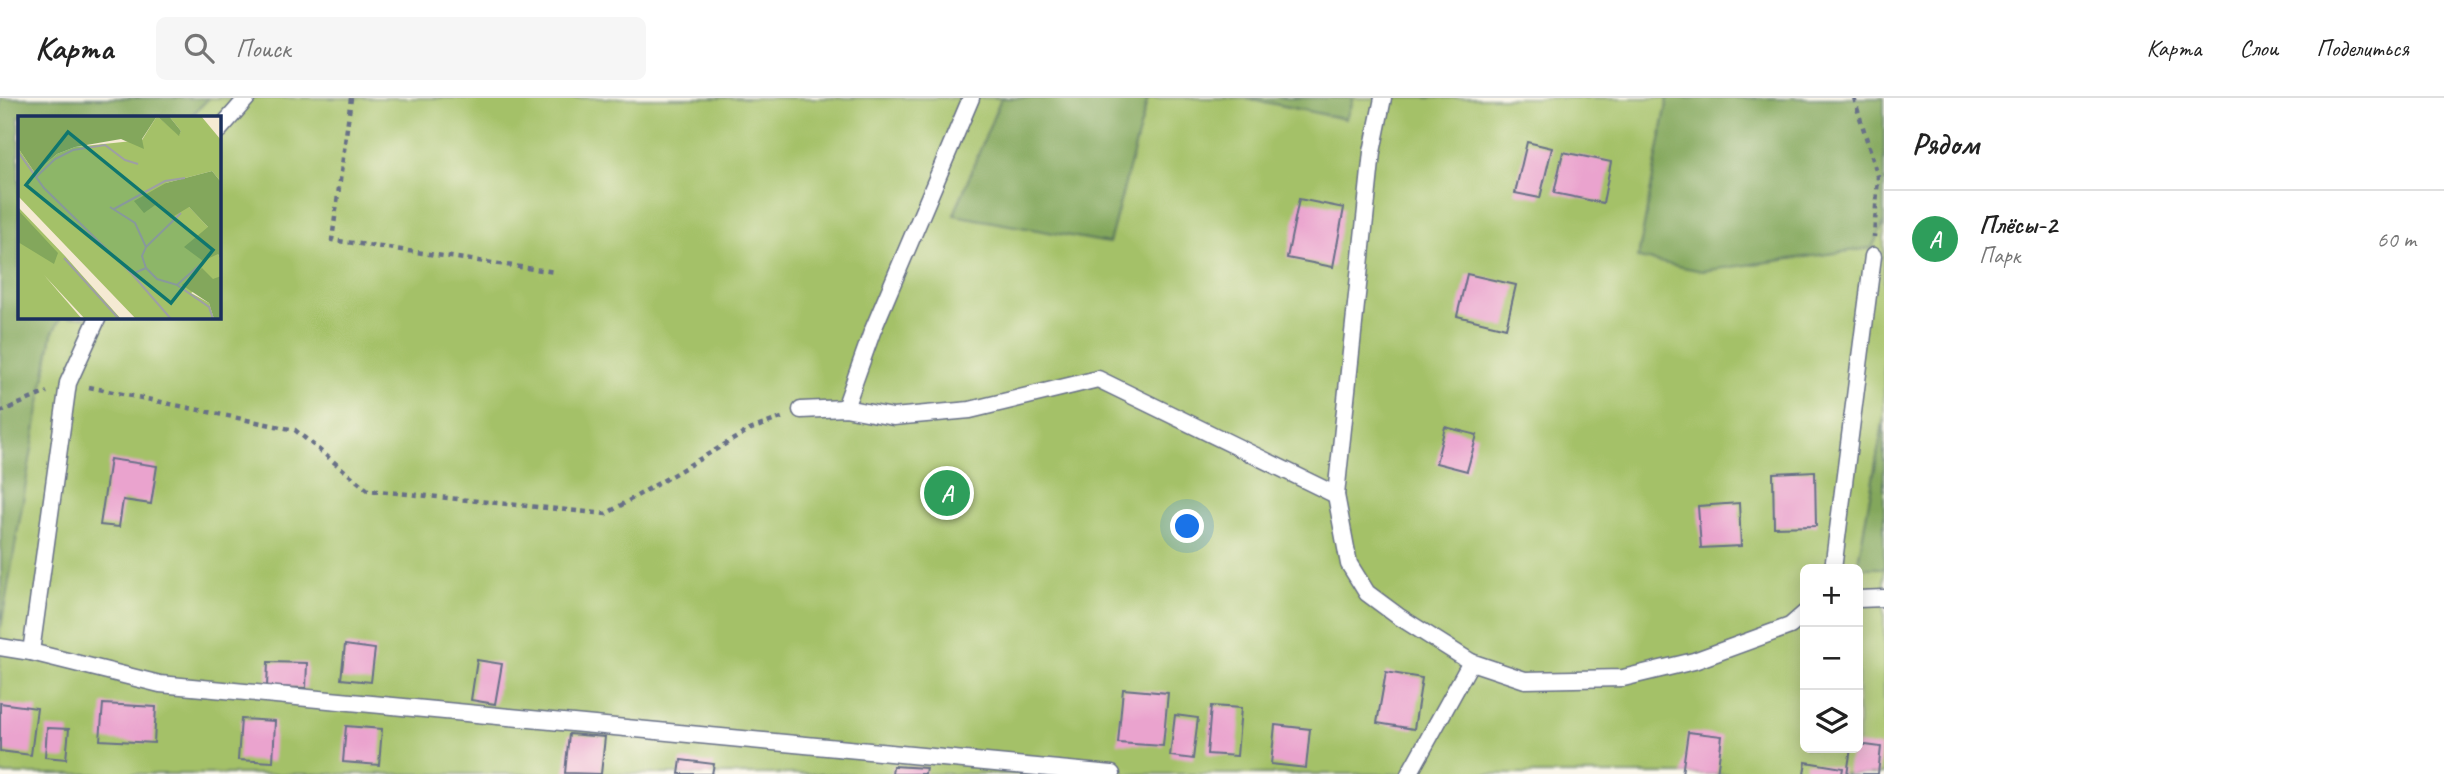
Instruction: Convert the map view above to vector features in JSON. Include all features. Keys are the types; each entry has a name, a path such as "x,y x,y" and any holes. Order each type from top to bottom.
{"lane":[{"path":"220,129 247,98"},
{"path":"845,408 872,332 971,98"},
{"path":"1383,98 1372,152 1336,495 1349,564 1367,593 1471,662 1525,680 1623,678 1694,661 1790,626 1800,617"},
{"path":"1834,564 1873,256"},
{"path":"31,652 68,383 98,318"},
{"path":"801,410 845,408 893,417 970,410 1098,379 1336,495"},
{"path":"1863,599 1884,598"},
{"path":"0,647 31,652 160,684 1112,774"},
{"path":"1409,774 1471,662"}],"path":[{"path":"351,98 332,240 555,272"},
{"path":"1854,98 1878,176 1873,256"},
{"path":"0,412 68,383 295,430 368,490 606,514 751,429 801,410"}],"green space":[{"path":"0,98 209,98 191,116 18,116 18,318 60,318 52,334 1,627"},
{"path":"209,98 1001,98 954,215 1109,242 1148,98 1246,98 1345,119 1353,98 1668,98 1638,258 1871,248 1884,222 1884,418 1858,564 1800,564 1800,753 1863,753 1863,567 1884,568 1884,774 0,774 0,627 52,334 60,318 220,318 220,116 191,116"},
{"path":"1001,98 1148,98 1109,243 954,215"},
{"path":"1246,98 1353,98 1346,119"},
{"path":"1668,98 1884,98 1884,222 1872,248 1702,271 1638,258"},
{"path":"1884,418 1884,568 1863,568 1863,564 1858,564"}],"building":[{"path":"1527,142 1552,148 1540,198 1515,193"},
{"path":"1563,152 1611,162 1603,203 1554,193"},
{"path":"1299,199 1344,208 1333,267 1287,258"},
{"path":"1467,274 1516,285 1506,328 1457,316"},
{"path":"1445,427 1477,435 1467,471 1436,463"},
{"path":"110,459 157,466 151,504 123,500 119,527 100,525"},
{"path":"1815,471 1816,526 1774,527 1773,473"},
{"path":"1739,503 1741,546 1701,548 1698,506"},
{"path":"345,645 375,649 371,682 341,679"},
{"path":"477,660 502,664 495,704 471,700"},
{"path":"268,662 307,663 306,688 267,687"},
{"path":"1386,672 1422,678 1414,729 1377,723"},
{"path":"1123,689 1168,693 1163,746 1118,743"},
{"path":"0,703 37,708 31,755 0,751"},
{"path":"103,704 156,707 154,743 100,740"},
{"path":"1211,706 1241,708 1237,756 1207,754"},
{"path":"1175,715 1198,718 1193,759 1170,756"},
{"path":"241,719 275,721 273,762 238,760"},
{"path":"1275,725 1310,729 1306,768 1271,764"},
{"path":"346,726 382,729 379,765 343,762"},
{"path":"47,728 69,729 66,759 45,757"},
{"path":"1688,732 1722,736 1717,774 1682,774"},
{"path":"569,734 605,737 601,774 565,773"},
{"path":"1863,745 1881,747 1878,774 1847,774 1850,753 1863,753"},
{"path":"681,760 714,764 712,774 679,774"},
{"path":"1806,762 1843,768 1842,774 1804,774"},
{"path":"893,766 926,768 925,774 892,774"}],"place":[{"name":"Плёсы-2","path":"947,493"}]}
